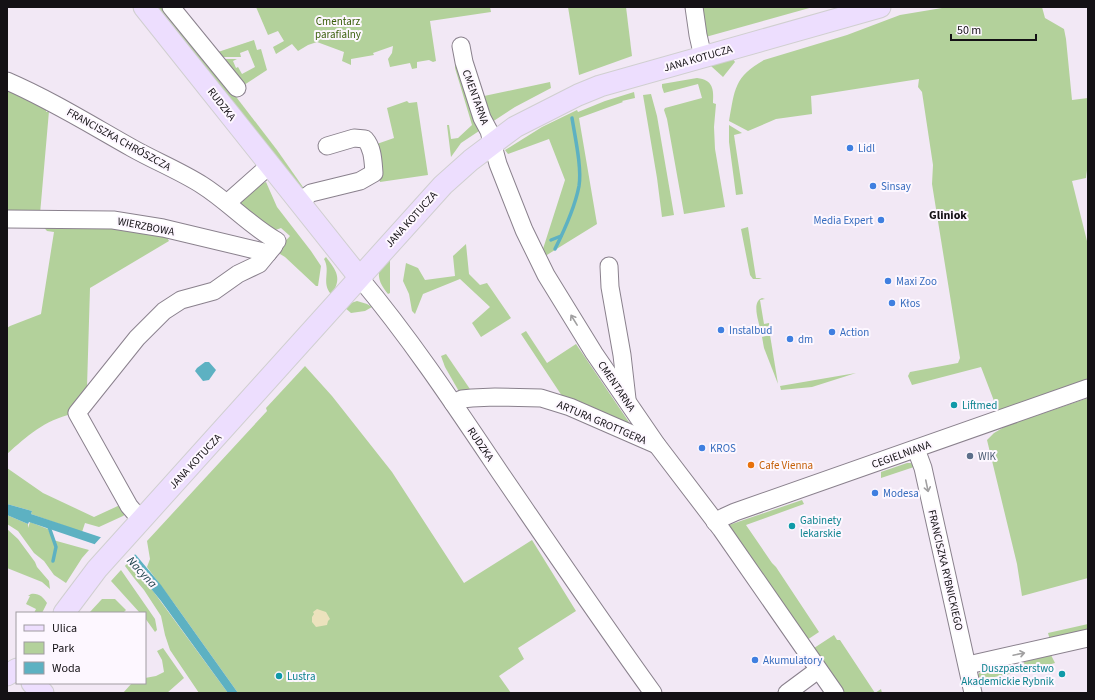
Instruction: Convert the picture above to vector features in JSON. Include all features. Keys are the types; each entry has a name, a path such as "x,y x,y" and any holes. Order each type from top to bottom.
{"main road":[{"name":"RUDZKA","path":"144,7 359,277"},
{"name":"JANA KOTUCZA","path":"65,612 97,569 359,277 443,185 492,143 530,119 578,95 626,78 880,7"},
{"path":"7,675 16,670"},
{"path":"33,684 43,693"}],"street":[{"name":"RUDZKA","path":"170,7 237,88"},
{"path":"694,7 703,57"},
{"name":"CMENTARNA","path":"460,46 482,118 489,131 494,153 513,204 546,275 594,353 657,445 715,522 835,693"},
{"name":"FRANCISZKA CHRÓSZCZA","path":"7,81 51,102 134,149 163,163 202,185 227,203"},
{"path":"299,202 311,193 360,181 374,173 370,145 365,139 354,138 327,146"},
{"path":"136,525 129,506 77,413 137,338 164,311 181,300 214,290 238,274 258,264 277,243 227,203 270,165"},
{"name":"WIERZBOWA","path":"7,219 113,220 277,243"},
{"path":"609,266 610,287 622,355 627,401"},
{"name":"RUDZKA","path":"359,277 415,350 579,590 653,693"},
{"name":"CEGIELNIANA","path":"715,522 736,512 1088,388"},
{"name":"ARTURA GROTTGERA","path":"453,404 462,399 472,398 541,398 570,407 657,445"},
{"name":"FRANCISZKA RYBNICKIEGO","path":"916,449 923,468 973,693"},
{"path":"968,665 1088,638"},
{"path":"787,693 818,670"}],"green space":[{"path":"157,7 167,7 277,150 305,190 304,191"},
{"name":"Cmentarz parafialny","path":"256,7 490,7 491,12 430,21 436,61 433,62 429,60 417,62 417,68 412,69 410,63 390,67 388,59 392,53 393,46 373,53 374,55 351,59 351,65 342,61 344,52 317,42 298,51 292,44 276,54 273,47 284,41 278,31 268,35"},
{"path":"568,7 626,7 632,56 579,75"},
{"path":"698,7 813,7 702,38"},
{"path":"948,7 1042,7 1045,18 1064,29 1072,100 1088,98 1088,170 1086,178 1072,181 1088,245 1088,383 999,414 981,367 912,385 908,376 910,372 958,363 960,358 932,184 933,165 922,92 918,87 919,79 811,96 812,114 776,119 748,131 729,121 735,92 741,78 754,66 764,60 847,35 900,15"},
{"path":"254,40 257,50 261,49 267,70 241,87 218,59 237,59 233,61 236,68 238,67 242,74 255,67 248,50 240,53 241,57 218,57 218,52"},
{"path":"733,59 735,62 723,77 711,66"},
{"path":"455,60 482,129 461,143 451,157 447,125 449,125 451,139 458,138 472,125 455,68"},
{"path":"697,78 709,83 713,89 713,103 716,104 714,127 715,149 725,207 684,214 667,119 664,110 665,108 702,98 698,84 664,93 662,84"},
{"path":"550,82 551,88 515,107 489,124 484,96"},
{"path":"7,88 47,104 46,112 49,111 40,214 7,215"},
{"path":"634,92 635,98 622,101 623,102 579,118 597,224 542,258 542,252 565,180 549,139 508,154 505,150 542,127 577,110 578,112 605,101"},
{"path":"651,94 657,116 674,215 662,217 643,95"},
{"path":"407,101 409,103 417,102 428,175 380,182 374,145 394,138 387,108"},
{"path":"729,125 742,133 734,135 743,194 736,195 729,142"},
{"path":"261,180 263,183 266,182 277,207 321,266 318,286 316,286 280,254 281,246 290,236 281,228 273,231 239,203"},
{"path":"39,222 164,232 169,241 90,288 87,387 72,414 53,420 29,435 7,454 7,328 41,314 54,232 47,231"},
{"path":"748,227 756,278 762,278 759,279 753,279 750,275 741,229"},
{"path":"466,244 469,274 480,285 487,283 511,318 481,337 472,323 490,307 460,279 423,294 415,314 412,311 409,294 403,281 406,263 418,268 425,280 455,276 453,256"},
{"path":"326,257 333,266 337,275 337,284 331,294 328,290 326,281 327,268 324,259"},
{"path":"390,259 390,293 388,294 381,283 379,272"},
{"path":"762,298 765,299 760,300 764,324 769,323 770,331 761,332 756,308 759,300"},
{"path":"357,301 372,307 365,311 351,313 344,307"},
{"path":"526,331 547,363 576,344 637,434 564,399 521,334"},
{"path":"770,335 778,384 764,348 762,337"},
{"path":"446,354 472,392 461,395 445,367 441,356"},
{"path":"305,366 332,396 392,472 464,583 532,540 576,611 518,648 524,659 499,676 511,693 238,693 147,567 150,559 147,541 267,411 266,408"},
{"path":"856,373 812,387 781,390 780,386"},
{"path":"1088,398 1088,578 1022,596 1017,564 987,440 994,433 1006,426"},
{"path":"911,463 914,467 881,478 881,472"},
{"path":"7,468 43,493 94,517 120,505 127,513 99,527 85,523 82,532 31,514 32,511 7,504"},
{"path":"802,500 804,504 746,525 819,632 807,640 729,530 729,525"},
{"path":"7,515 28,524 28,528 30,522 48,529 53,540 89,550 66,583 54,575 44,561 34,553 18,531 7,524"},
{"path":"7,529 18,539 37,567 49,581 50,589 42,582 7,568"},
{"path":"127,563 139,574 153,591 228,693 199,693 170,650 161,616 144,590 125,566"},
{"path":"121,570 155,619 157,630 155,632 146,619 146,612 139,612 111,581"},
{"path":"31,594 36,594 44,599 47,603 42,612 34,612 36,609 26,604 30,596 28,596"},
{"path":"102,599 115,599 126,610 124,612 90,612"},
{"path":"1088,624 1088,631 1050,640 1048,633"},
{"path":"834,635 837,640 840,640 875,693 841,693 811,650"},
{"path":"163,648 184,678 167,693 123,693 131,684 146,684 146,678 156,676 164,672 162,660 157,651"},
{"path":"1051,655 1055,663 1038,668 1037,665 1025,669 1024,662"},
{"path":"1012,663 1014,673 980,680 978,675 980,672"},
{"path":"881,689 882,693 875,693"}],"sand":[{"path":"317,609 326,612 330,619 327,625 316,627 312,622 313,612"}],"water":[{"path":"205,362 209,362 216,370 209,380 203,381 195,371"},
{"name":"Nacyna","path":"7,504 32,511 31,514 112,541 136,555 161,585 238,693 228,693 161,601 135,569 120,558 94,544 29,522 28,524 7,515"}],"pier":[{"path":"102,536 127,546 136,553 126,565 107,552 93,546"}],"waterway":[{"path":"555,249 575,202 580,179 579,162 572,118"},
{"path":"551,240 561,236"},
{"path":"48,524 56,547 53,561"}],"place":[{"name":"Lidl","path":"850,148"},
{"name":"Sinsay","path":"873,186"},
{"name":"Media Expert","path":"881,220"},
{"name":"Maxi Zoo","path":"888,281"},
{"name":"Kłos","path":"892,303"},
{"name":"Instalbud","path":"721,330"},
{"name":"Action","path":"832,332"},
{"name":"dm","path":"790,339"},
{"name":"Liftmed","path":"954,405"},
{"name":"KROS","path":"702,448"},
{"name":"WIK","path":"970,456"},
{"name":"Cafe Vienna","path":"751,465"},
{"name":"Modesa","path":"875,493"},
{"name":"Gabinety lekarskie","path":"792,526"},
{"name":"Akumulatory","path":"755,660"},
{"name":"Duszpasterstwo Akademickie Rybnik","path":"1062,674"},
{"name":"Lustra","path":"279,676"}],"district":[{"name":"Gliniok","path":"948,215"}]}
